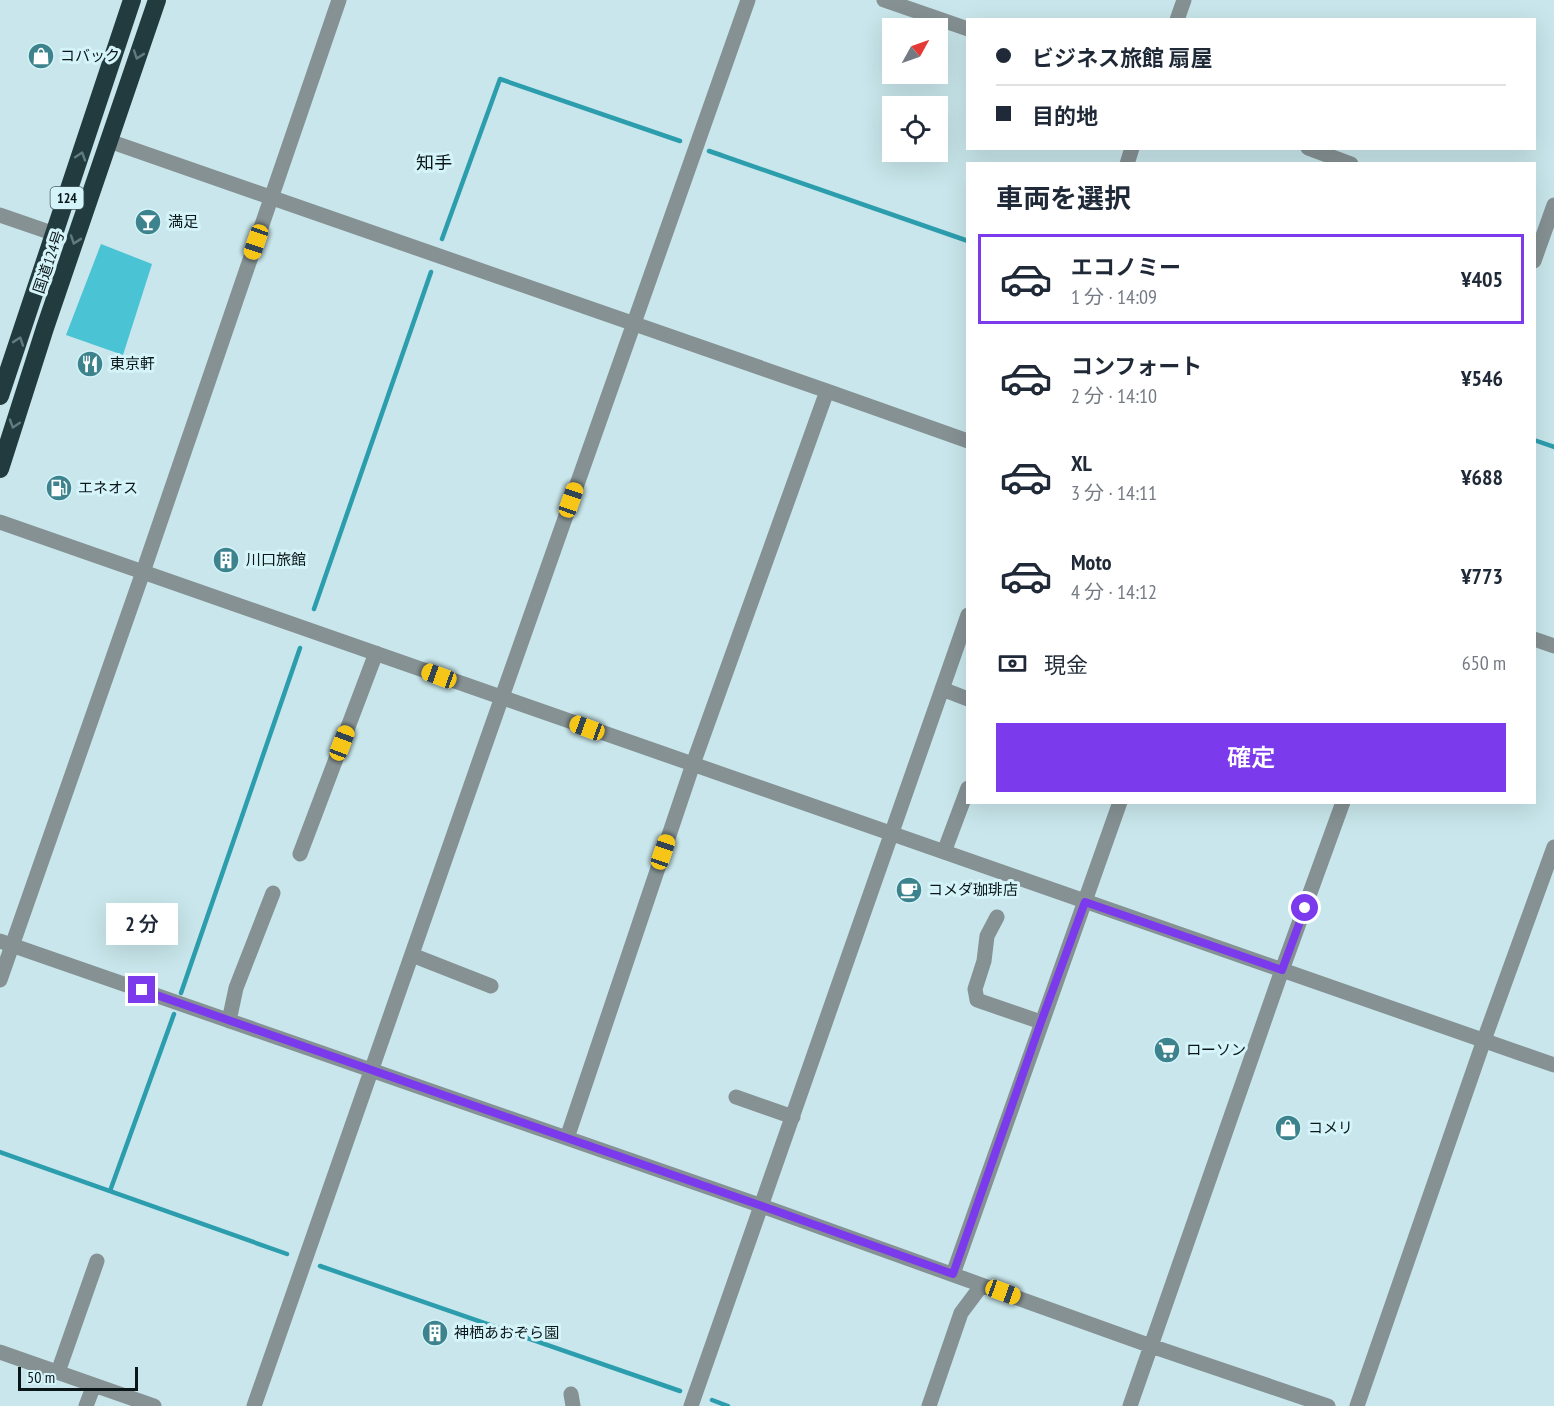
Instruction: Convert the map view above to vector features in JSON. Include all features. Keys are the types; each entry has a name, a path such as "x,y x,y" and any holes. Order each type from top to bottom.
{"highway":[{"name":"国道124号","path":"0,396 132,0"},
{"name":"国道124号","path":"0,469 45,328 157,0"}],"street":[{"path":"0,980 6,943 143,572 339,0"},
{"path":"254,1406 632,324 748,0"},
{"path":"884,0 966,28"},
{"path":"1178,18 1184,0"},
{"path":"109,141 966,440"},
{"path":"1313,150 1346,162"},
{"path":"1536,255 1554,205"},
{"path":"0,215 55,234"},
{"path":"567,1138 693,764 827,391"},
{"path":"0,522 1554,1065"},
{"path":"691,1406 966,621"},
{"path":"1536,640 1554,646"},
{"path":"300,854 376,653"},
{"path":"942,689 966,698"},
{"path":"944,852 966,793"},
{"path":"953,1274 1119,804"},
{"path":"1130,1406 1342,804"},
{"path":"1357,1406 1484,1040 1554,847"},
{"path":"229,1021 236,988 273,893"},
{"path":"997,917 987,936 984,961 975,989 977,1000 1041,1022"},
{"path":"6,943 762,1206 1151,1346 1328,1406"},
{"path":"412,955 491,986"},
{"path":"736,1097 793,1117"},
{"path":"58,1372 97,1261"},
{"path":"929,1406 962,1313 982,1285"},
{"path":"0,1352 154,1406"},
{"path":"86,1406 94,1385"}],"shaded area":[{"path":"101,244 152,264 123,355 66,335"}],"waterway":[{"path":"442,239 500,79 680,141"},
{"path":"721,155 709,151 966,240"},
{"path":"314,609 431,272"},
{"path":"1536,441 1554,447"},
{"path":"181,993 300,648"},
{"path":"110,1191 174,1014"},
{"path":"0,1152 287,1254"},
{"path":"320,1266 680,1391"},
{"path":"712,1400 728,1406"}],"place":[{"name":"コバック","path":"41,56"},
{"name":"満足","path":"148,222"},
{"name":"東京軒","path":"90,364"},
{"name":"エネオス","path":"59,488"},
{"name":"川口旅館","path":"226,560"},
{"name":"コメダ珈琲店","path":"909,890"},
{"name":"ローソン","path":"1167,1050"},
{"name":"コメリ","path":"1288,1128"},
{"name":"神栖あおぞら園","path":"435,1333"}],"district":[{"name":"知手","path":"434,163"}],"route":[{"path":"142,990 953,1274 1085,902 1282,970 1305,908"}]}
